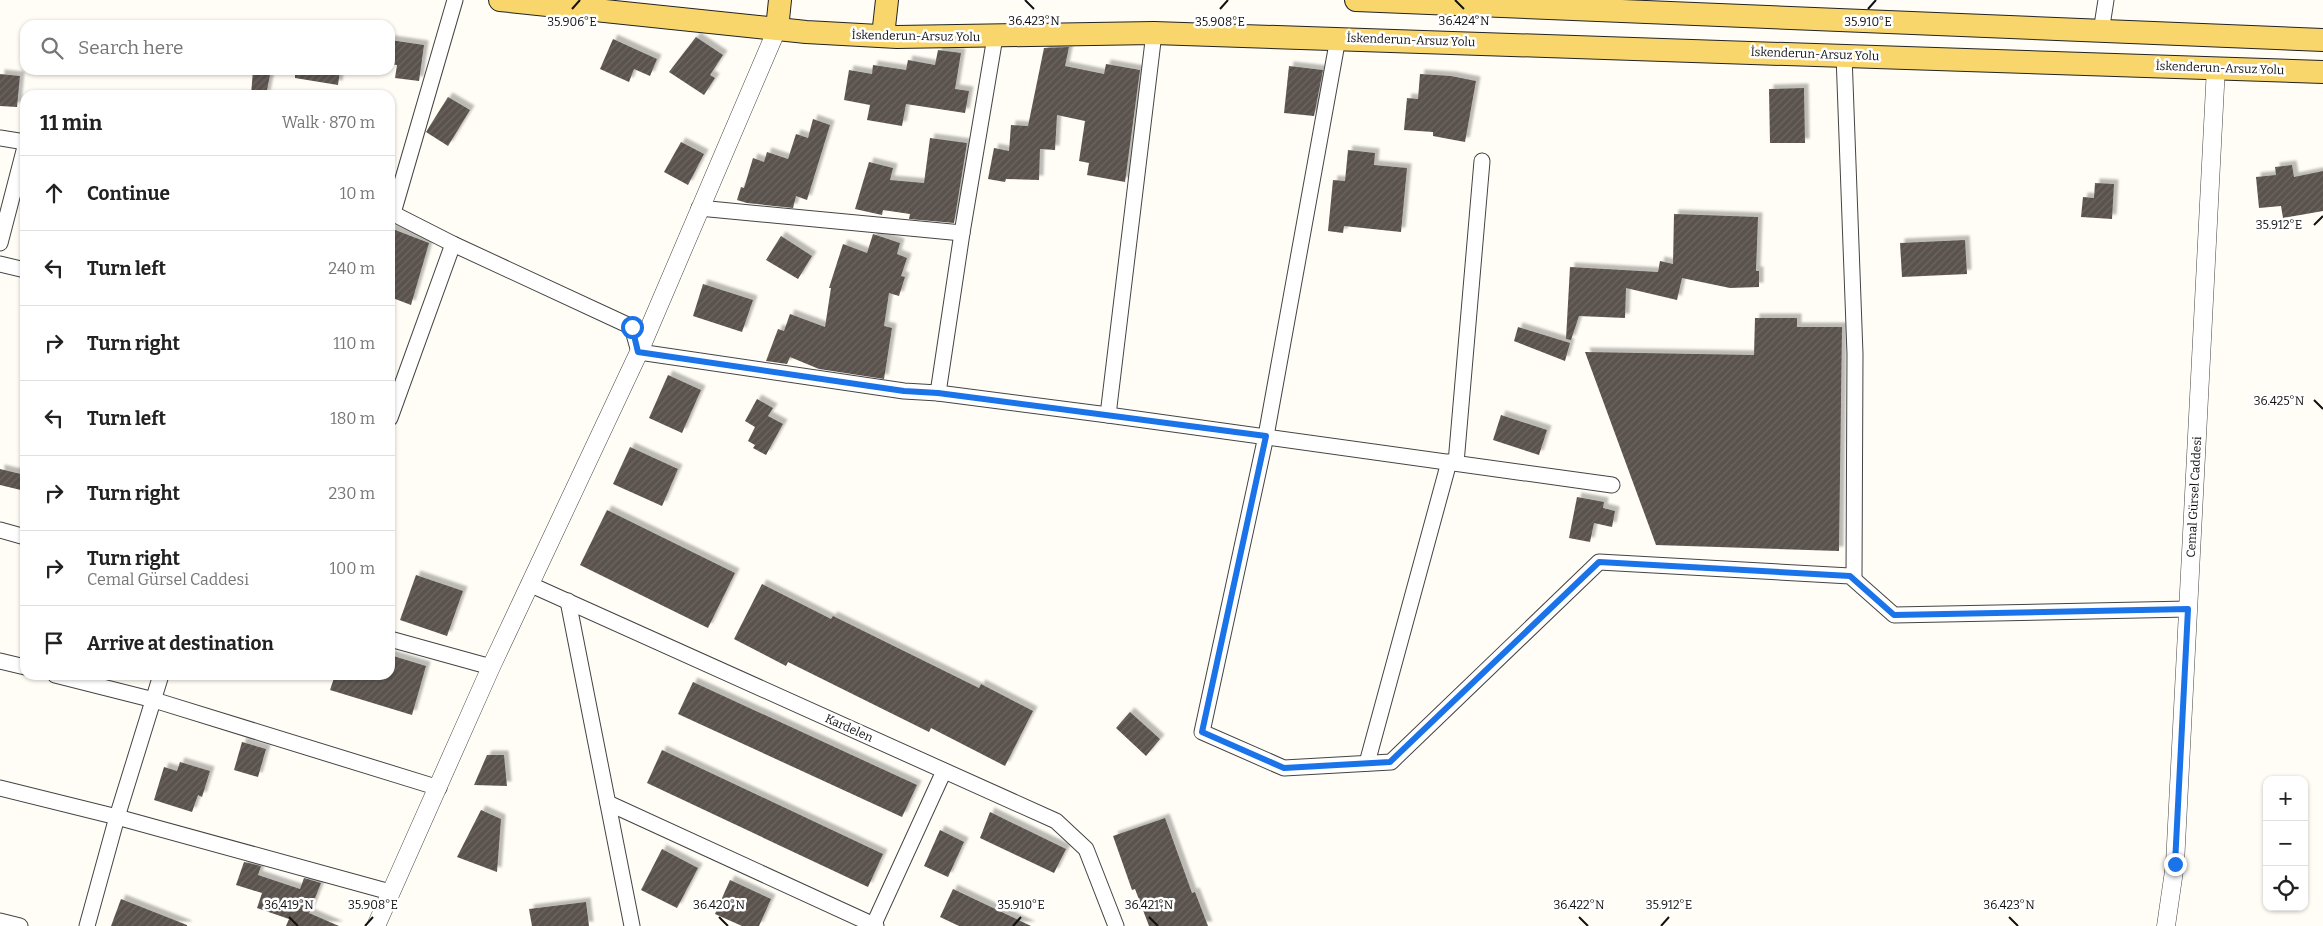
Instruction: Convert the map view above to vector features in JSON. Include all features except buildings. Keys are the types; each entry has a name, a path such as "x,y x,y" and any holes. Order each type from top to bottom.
{"main road":[{"name":"İskenderun-Arsuz Yolu","path":"500,0 777,30 883,36 995,37 1154,33 2323,72"},
{"path":"777,30 780,0"},
{"path":"883,36 887,0"},
{"path":"1358,0 1702,7 2101,32 2323,40"}],"street":[{"path":"395,200 455,0"},
{"path":"2101,32 2106,0"},
{"path":"376,926 439,788 491,667 638,352 777,30"},
{"path":"1108,415 1154,33"},
{"path":"938,393 962,233 995,37"},
{"path":"1338,38 1266,436 1202,732 1284,768 1390,762 1599,562 1850,576 1854,578 1855,354 1844,55"},
{"name":"Cemal Gürsel Caddesi","path":"2166,926 2175,864 2216,67"},
{"path":"0,138 20,141"},
{"path":"1367,763 1452,462 1482,161"},
{"path":"0,243 20,165"},
{"path":"699,208 962,233"},
{"path":"395,215 632,327 638,352"},
{"path":"395,404 453,244"},
{"path":"0,264 20,269"},
{"path":"638,352 904,391 938,393 1108,415 1612,485"},
{"path":"0,530 20,536"},
{"path":"1850,576 1894,615 2188,609"},
{"name":"Kardelen","path":"529,584 1056,821 1086,849 1116,926"},
{"path":"568,601 632,926"},
{"path":"395,640 491,667"},
{"path":"0,661 20,666"},
{"path":"75,680 154,700 439,788"},
{"path":"87,926 117,817 160,680"},
{"path":"608,803 874,926 944,771"},
{"path":"0,788 117,817 390,892"},
{"path":"0,921 20,926"}],"route":[{"path":"632,327 638,352 904,391 938,393 1266,436 1202,732 1284,768 1390,762 1599,562 1850,576 1894,615 2188,609 2175,864"}]}
